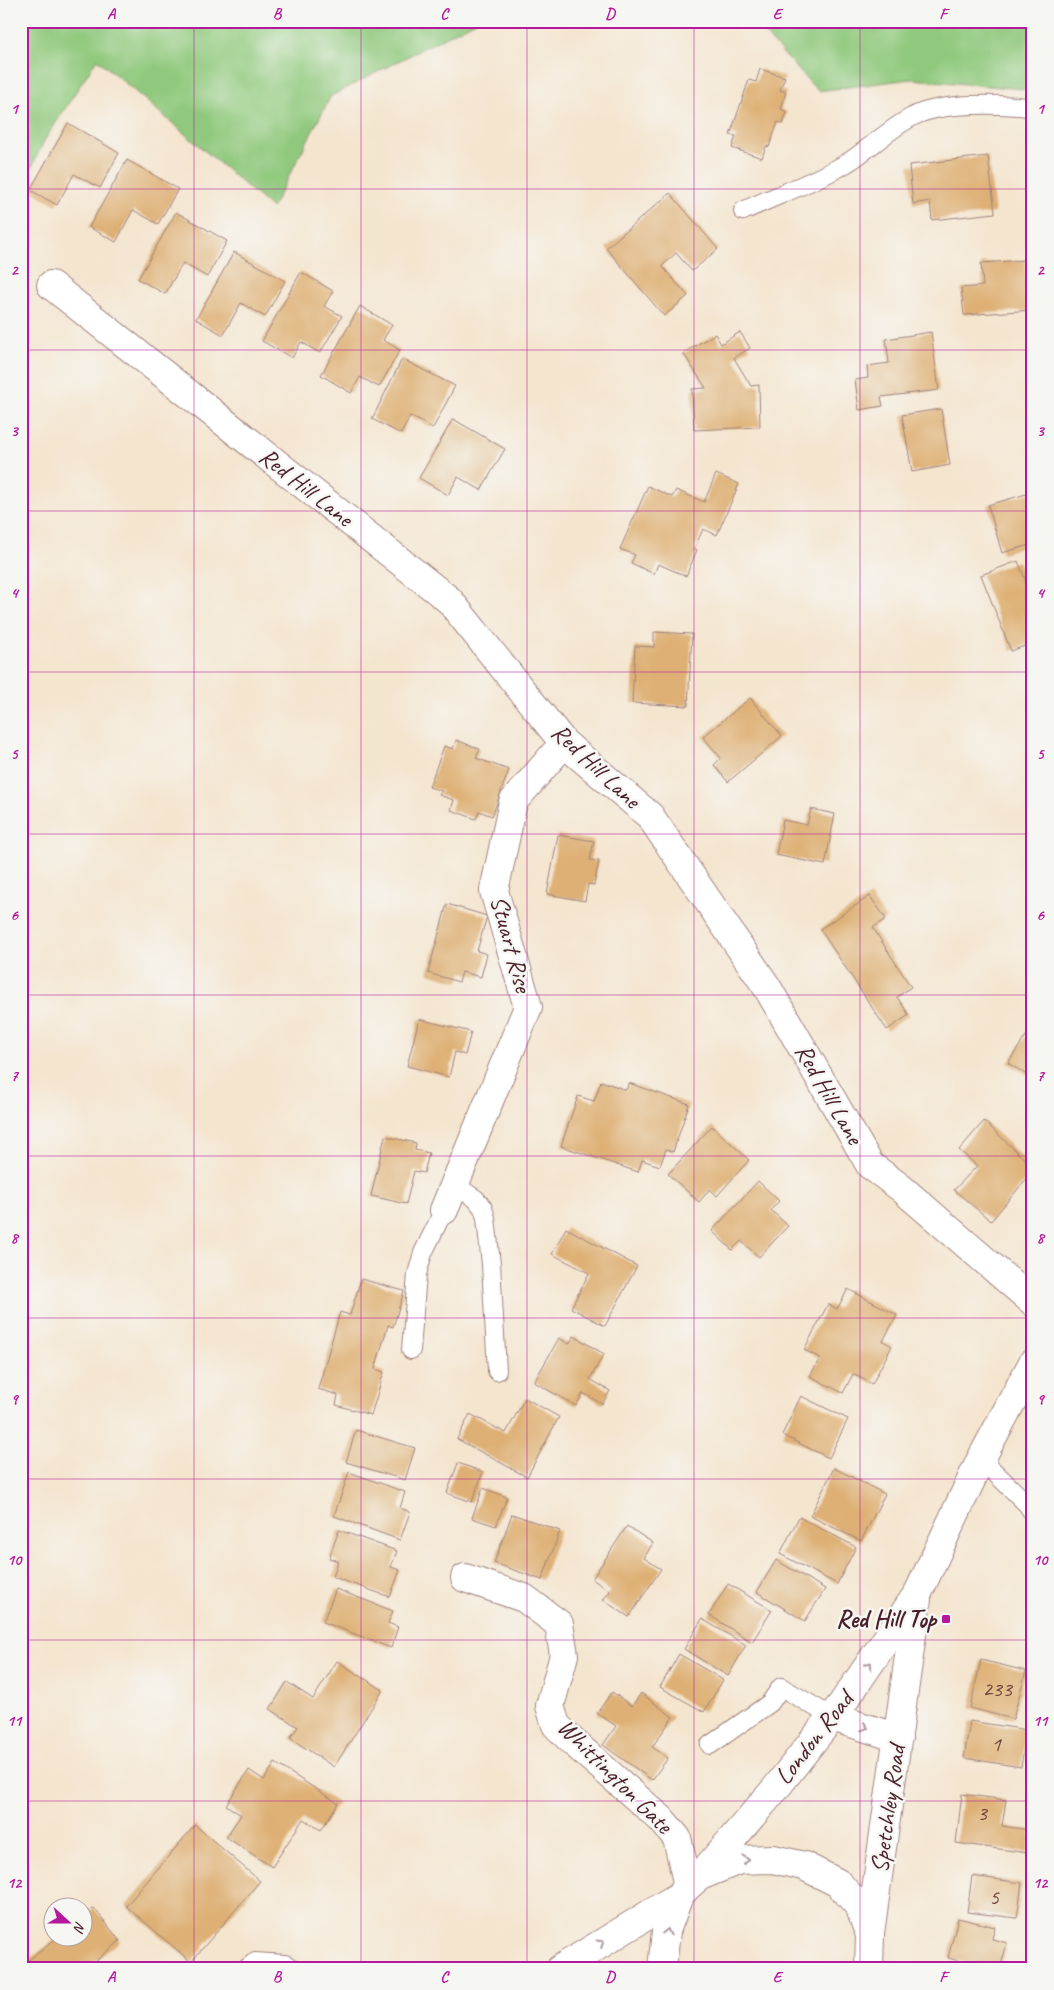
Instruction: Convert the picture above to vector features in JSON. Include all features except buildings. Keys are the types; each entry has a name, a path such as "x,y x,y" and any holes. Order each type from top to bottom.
{"street":[{"name":"Red Hill Lane","path":"52,285 449,600 564,743 650,816 767,986 870,1164 1033,1302"},
{"name":"Stuart Rise","path":"444,1210 528,1007 494,891 513,802 564,743"},
{"name":"London Road","path":"689,1886 776,1788 832,1717 918,1593 981,1459 1033,1362"},
{"name":"Whittington Gate","path":"465,1578 524,1598 559,1624 564,1654 550,1706 556,1725 660,1819 677,1838 689,1886"},
{"name":"London Road","path":"906,1682 918,1593"},
{"name":"Spetchley Road","path":"869,1969 870,1935 906,1682"},
{"path":"832,1717 898,1738"},
{"path":"560,1969 689,1886 739,1860 773,1859 804,1866 838,1883 859,1906 870,1935"},
{"path":"662,1969 666,1931 689,1886"}],"lane":[{"path":"743,211 846,163 913,116 942,108 966,106 1022,106 1033,108"},
{"path":"455,1185 476,1199 483,1208 486,1218 491,1264 497,1371"},
{"path":"411,1350 417,1274 423,1253 444,1210"},
{"path":"981,1459 1027,1504 1033,1513"},
{"path":"710,1745 770,1703 781,1687 832,1717"},
{"path":"246,1969 254,1962 285,1964 293,1969"}],"green space":[{"path":"21,21 476,21 331,96 272,208 97,59 44,141 21,189"},
{"path":"753,21 1033,21 1033,90 911,79 818,91"}],"place":[{"name":"Red Hill Top","path":"946,1619"}]}
